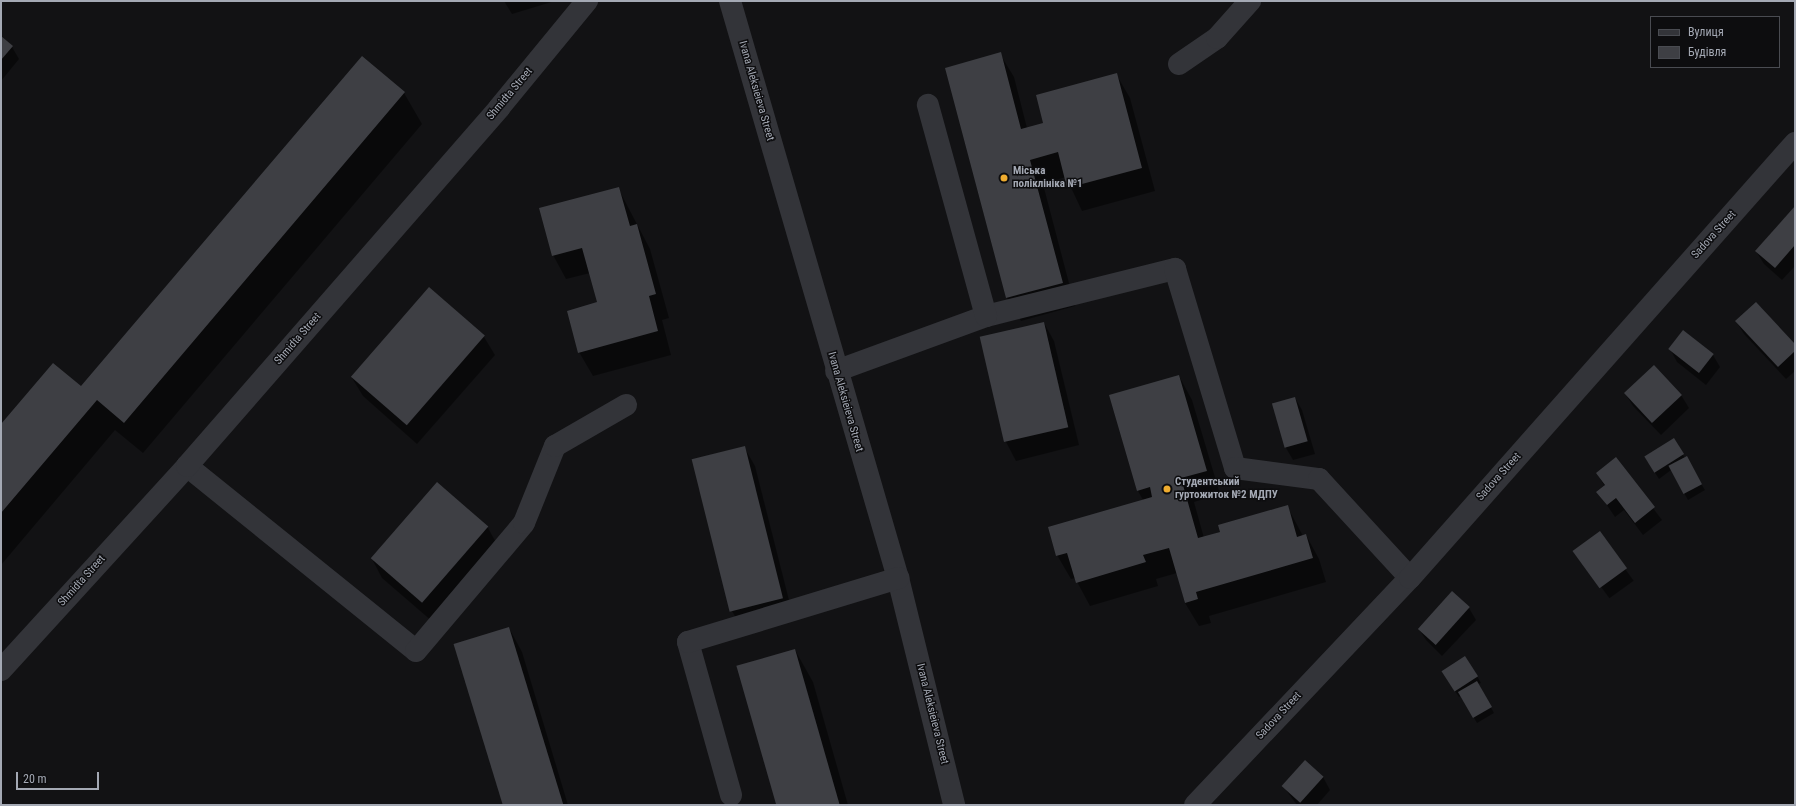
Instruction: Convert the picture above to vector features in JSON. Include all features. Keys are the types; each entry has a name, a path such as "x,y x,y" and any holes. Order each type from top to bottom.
{"street":[{"name":"Shmidta Street","path":"1,670 187,466 499,108 587,1"},
{"name":"Ivana Aleksieieva Street","path":"730,1 836,371 898,578 954,805"},
{"path":"1179,64 1217,38 1250,1"},
{"path":"928,105 986,316"},
{"name":"Sadova Street","path":"1195,805 1410,578 1795,143"},
{"path":"836,371 986,316 1175,269 1235,468 1319,479 1410,578"},
{"path":"187,466 416,651 524,523 555,446 626,405"},
{"path":"731,795 688,642 898,578"}],"building":[{"path":"1,36 13,46 1,60"},
{"name":"Міська поліклініка №1","path":"1001,52 1021,129 1043,123 1036,95 1117,73 1142,168 1067,188 1058,152 1030,160 1063,283 1006,298 945,68"},
{"path":"362,56 405,92 124,423 97,400 1,513 1,424 53,363 81,386"},
{"path":"619,187 630,226 637,224 656,294 649,296 658,331 578,353 567,311 597,302 582,248 552,256 539,208"},
{"path":"1795,206 1795,245 1775,268 1755,251"},
{"path":"429,287 485,336 407,425 351,377"},
{"path":"1756,302 1795,344 1795,351 1778,367 1735,321"},
{"path":"1044,322 1068,427 1004,442 980,337"},
{"path":"1683,330 1714,354 1699,373 1668,349"},
{"path":"1654,365 1682,395 1652,423 1624,393"},
{"name":"Студентський гуртожиток №2 МДПУ","path":"1179,375 1207,471 1181,478 1198,538 1220,532 1218,525 1288,505 1297,537 1306,534 1313,558 1196,592 1198,599 1185,603 1169,548 1143,555 1146,562 1076,583 1067,553 1056,556 1048,527 1152,497 1150,487 1137,491 1109,395"},
{"path":"1295,397 1308,441 1285,448 1272,404"},
{"path":"1674,438 1684,454 1654,473 1644,457"},
{"path":"745,446 783,598 730,612 692,459"},
{"path":"1687,456 1702,484 1683,494 1668,466"},
{"path":"1616,457 1655,507 1635,523 1616,498 1607,505 1596,492 1605,485 1596,473"},
{"path":"437,482 488,527 422,603 371,558"},
{"path":"1600,531 1627,568 1600,588 1572,551"},
{"path":"1452,591 1470,607 1436,645 1418,629"},
{"path":"509,627 563,805 503,805 454,644"},
{"path":"795,649 840,805 776,805 736,666"},
{"path":"1465,656 1478,676 1455,691 1442,671"},
{"path":"1477,681 1492,707 1473,718 1458,692"},
{"path":"1305,760 1324,777 1300,803 1282,786"}],"place":[{"name":"Міська поліклініка №1","path":"1004,178"},
{"name":"Студентський гуртожиток №2 МДПУ","path":"1167,489"}]}
